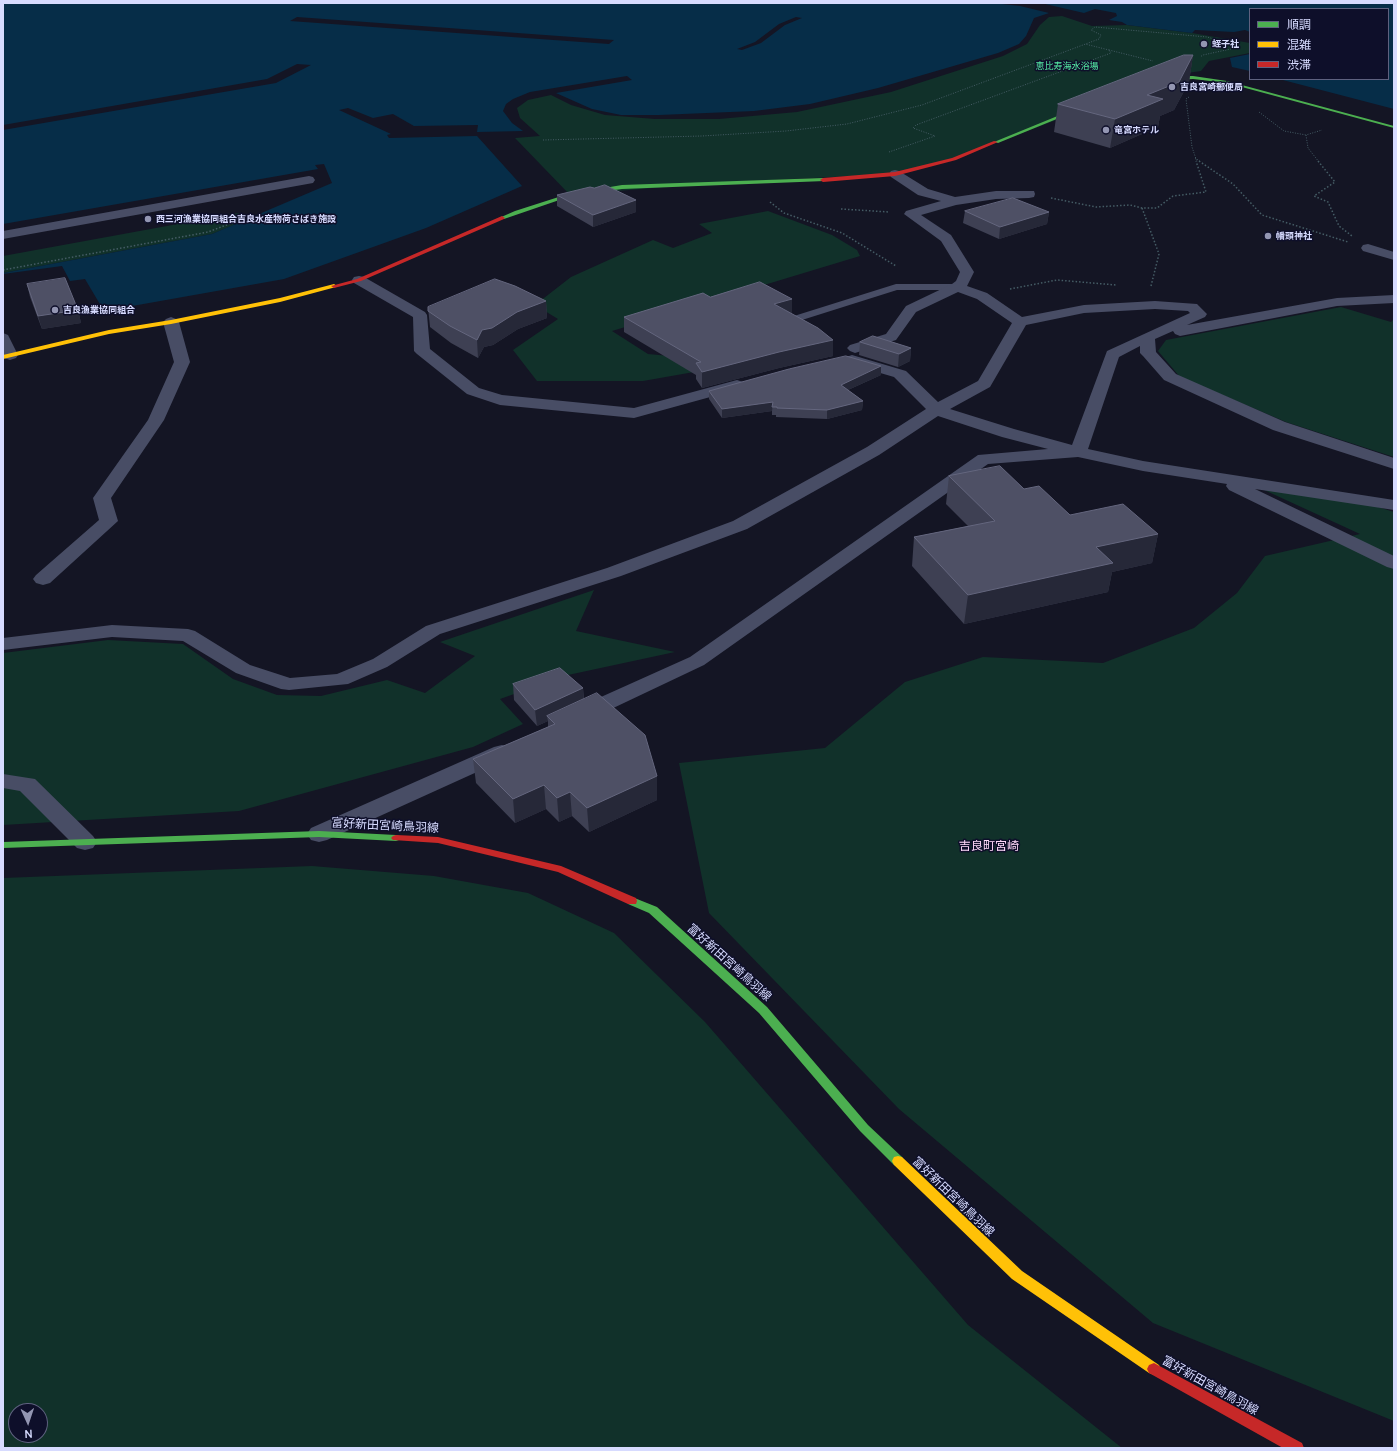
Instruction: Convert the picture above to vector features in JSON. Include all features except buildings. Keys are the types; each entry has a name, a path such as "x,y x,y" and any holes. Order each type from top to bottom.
{"street":[{"path":"1151,82 1171,77 1203,78 1233,83 1394,127"},
{"path":"3,338 7,356 109,332 171,322 280,300 359,280 517,212 558,198 587,191 622,187 845,179 895,174 954,159 1093,103"},
{"path":"895,174 923,192 955,201"},
{"path":"3,235 309,180"},
{"path":"911,214 955,201 996,195 1029,194"},
{"path":"911,214 946,238 967,272 962,283 957,287 911,309 891,337 854,348 843,359 900,374 936,410 1008,433 1078,452 1143,466 1394,505"},
{"path":"1368,248 1394,256"},
{"path":"359,280 420,315 422,350 473,391 500,400 634,413 755,380"},
{"path":"957,287 982,296 1006,314 1020,322 1092,308 1154,305 1192,307 1200,314 1112,354 1078,452"},
{"path":"1152,335 1189,330 1337,302 1394,299"},
{"path":"43,579 109,521 102,498 156,420 182,362 171,322"},
{"path":"3,644 112,631 188,635 243,669 289,684 341,680 380,663 433,630 614,572 740,525 874,451 936,410 984,384 1020,322"},
{"path":"1152,335 1148,353 1170,377 1279,426 1394,464"},
{"path":"562,723 697,661 984,459 1078,452"},
{"path":"1215,477 1394,563"},
{"path":"319,834 520,743"},
{"path":"3,781 27,784 85,842"},
{"name":"富好新田宮崎鳥羽線","path":"3,845 319,834 438,840 561,869 653,910 763,1010 864,1128 1017,1275 1165,1376 1297,1448"}],"lane":[{"path":"798,318 896,287 957,287"}],"path":[{"path":"542,140 702,136 786,131 847,124 922,105 1099,39 1101,35 1091,30 1095,27 1101,26 1207,37 1240,47 1203,55 1196,60 1198,66 1196,69 1198,74 1203,78 1186,99 1192,147 1206,192 1172,196 1157,208 1142,208 1130,205 1096,207 1029,194"},
{"path":"888,153 935,136 913,128 916,125 1111,53 1109,50 1084,44"},
{"path":"1326,128 1306,135 1308,148 1335,182 1314,196 1328,202 1339,226 1368,248"},
{"path":"1195,157 1233,184 1262,215 1368,248"},
{"path":"754,182 767,199 784,213 842,232 901,269"},
{"path":"1142,208 1159,254 1151,286"},
{"path":"841,209 911,214"},
{"path":"3,270 208,232 234,222"},
{"path":"982,296 1016,287 1057,280 1116,285"}],"green space":[{"name":"恵比寿海水浴場","path":"1062,16 1092,26 1127,25 1192,33 1249,43 1249,53 1209,61 1201,71 1174,75 954,159 895,174 712,183 570,195 515,138 540,136 520,118 517,108 528,100 551,95 571,105 605,115 655,119 719,119 797,112 891,92 1003,56 1027,44 1040,25 1049,17"},
{"path":"768,211 832,235 857,250 860,256 612,331 648,354 745,363 643,381 537,381 513,350 558,319 535,305 571,277 653,240 673,248 712,233 699,224"},
{"path":"238,213 248,219 212,234 3,273 3,256"},
{"path":"1341,307 1391,322 1394,319 1394,457 1286,422 1180,377 1158,351 1166,340"},
{"path":"1262,489 1375,506 1394,512 1394,1421 1153,1323 899,1109 709,913 679,763 825,748 905,682 983,657 1103,663 1194,628 1237,593 1265,556 1360,534"},
{"path":"594,590 576,631 675,652 568,675 500,699 523,724 473,747 239,811 3,825 3,653 108,640 183,644 233,679 277,695 321,696 387,680 425,693 475,656 440,642"},
{"path":"312,866 434,876 528,893 614,933 705,1022 968,1325 1122,1448 3,1448 3,878"}],"water":[{"path":"3,3 993,3 1020,6 1049,13 1034,18 1026,36 1019,44 998,53 878,88 810,104 754,111 621,115 592,109 556,93 632,80 627,76 530,92 513,99 506,104 503,111 512,123 523,131 477,132 478,125 414,126 393,114 373,118 348,108 339,110 391,134 387,135 389,138 477,136 522,186 426,228 284,279 104,311 85,279 70,281 62,266 3,273 212,234 332,183 324,164 315,165 318,169 3,224"},
{"path":"1041,3 1394,3 1394,109 1283,80 1389,80 1389,8 1249,8 1249,32 1245,30 1234,32 1195,30 1192,33 1127,25 1122,22 1109,20 1117,16 1116,13 1095,9 1084,13"},
{"path":"1249,54 1249,71 1232,67 1230,58"}],"pier":[{"path":"297,17 614,40 609,44 290,21"},
{"path":"796,17 802,18 785,25 761,43 742,50 737,49 755,42 779,24"},
{"path":"297,64 311,65 276,83 3,130 3,125 267,79"}],"traffic: fast":[{"path":"1159,80 1193,78 1227,82 1394,127"},
{"path":"996,142 1084,107"},
{"path":"502,218 570,195 622,187 823,180"},
{"path":"3,845 319,834 396,838"},
{"path":"632,901 653,910 763,1010 864,1128 898,1161"}],"traffic: slow":[{"path":"3,357 109,332 171,322 280,300 334,286"},
{"path":"898,1161 1017,1275 1154,1369"}],"traffic: jam":[{"path":"823,180 895,174 954,159 996,142"},
{"path":"334,286 359,280 502,218"},
{"path":"396,838 438,840 561,869 632,901"},
{"path":"1154,1369 1297,1448"}],"place":[{"name":"蛭子社","path":"1204,44"},
{"name":"吉良宮崎郵便局","path":"1172,87"},
{"name":"竜宮ホテル","path":"1106,130"},
{"name":"西三河漁業協同組合吉良水産物荷さばき施設","path":"148,219"},
{"name":"幡頭神社","path":"1268,236"},
{"name":"吉良漁業協同組合","path":"55,310"}],"district":[{"name":"吉良町宮崎","path":"989,847"}]}
